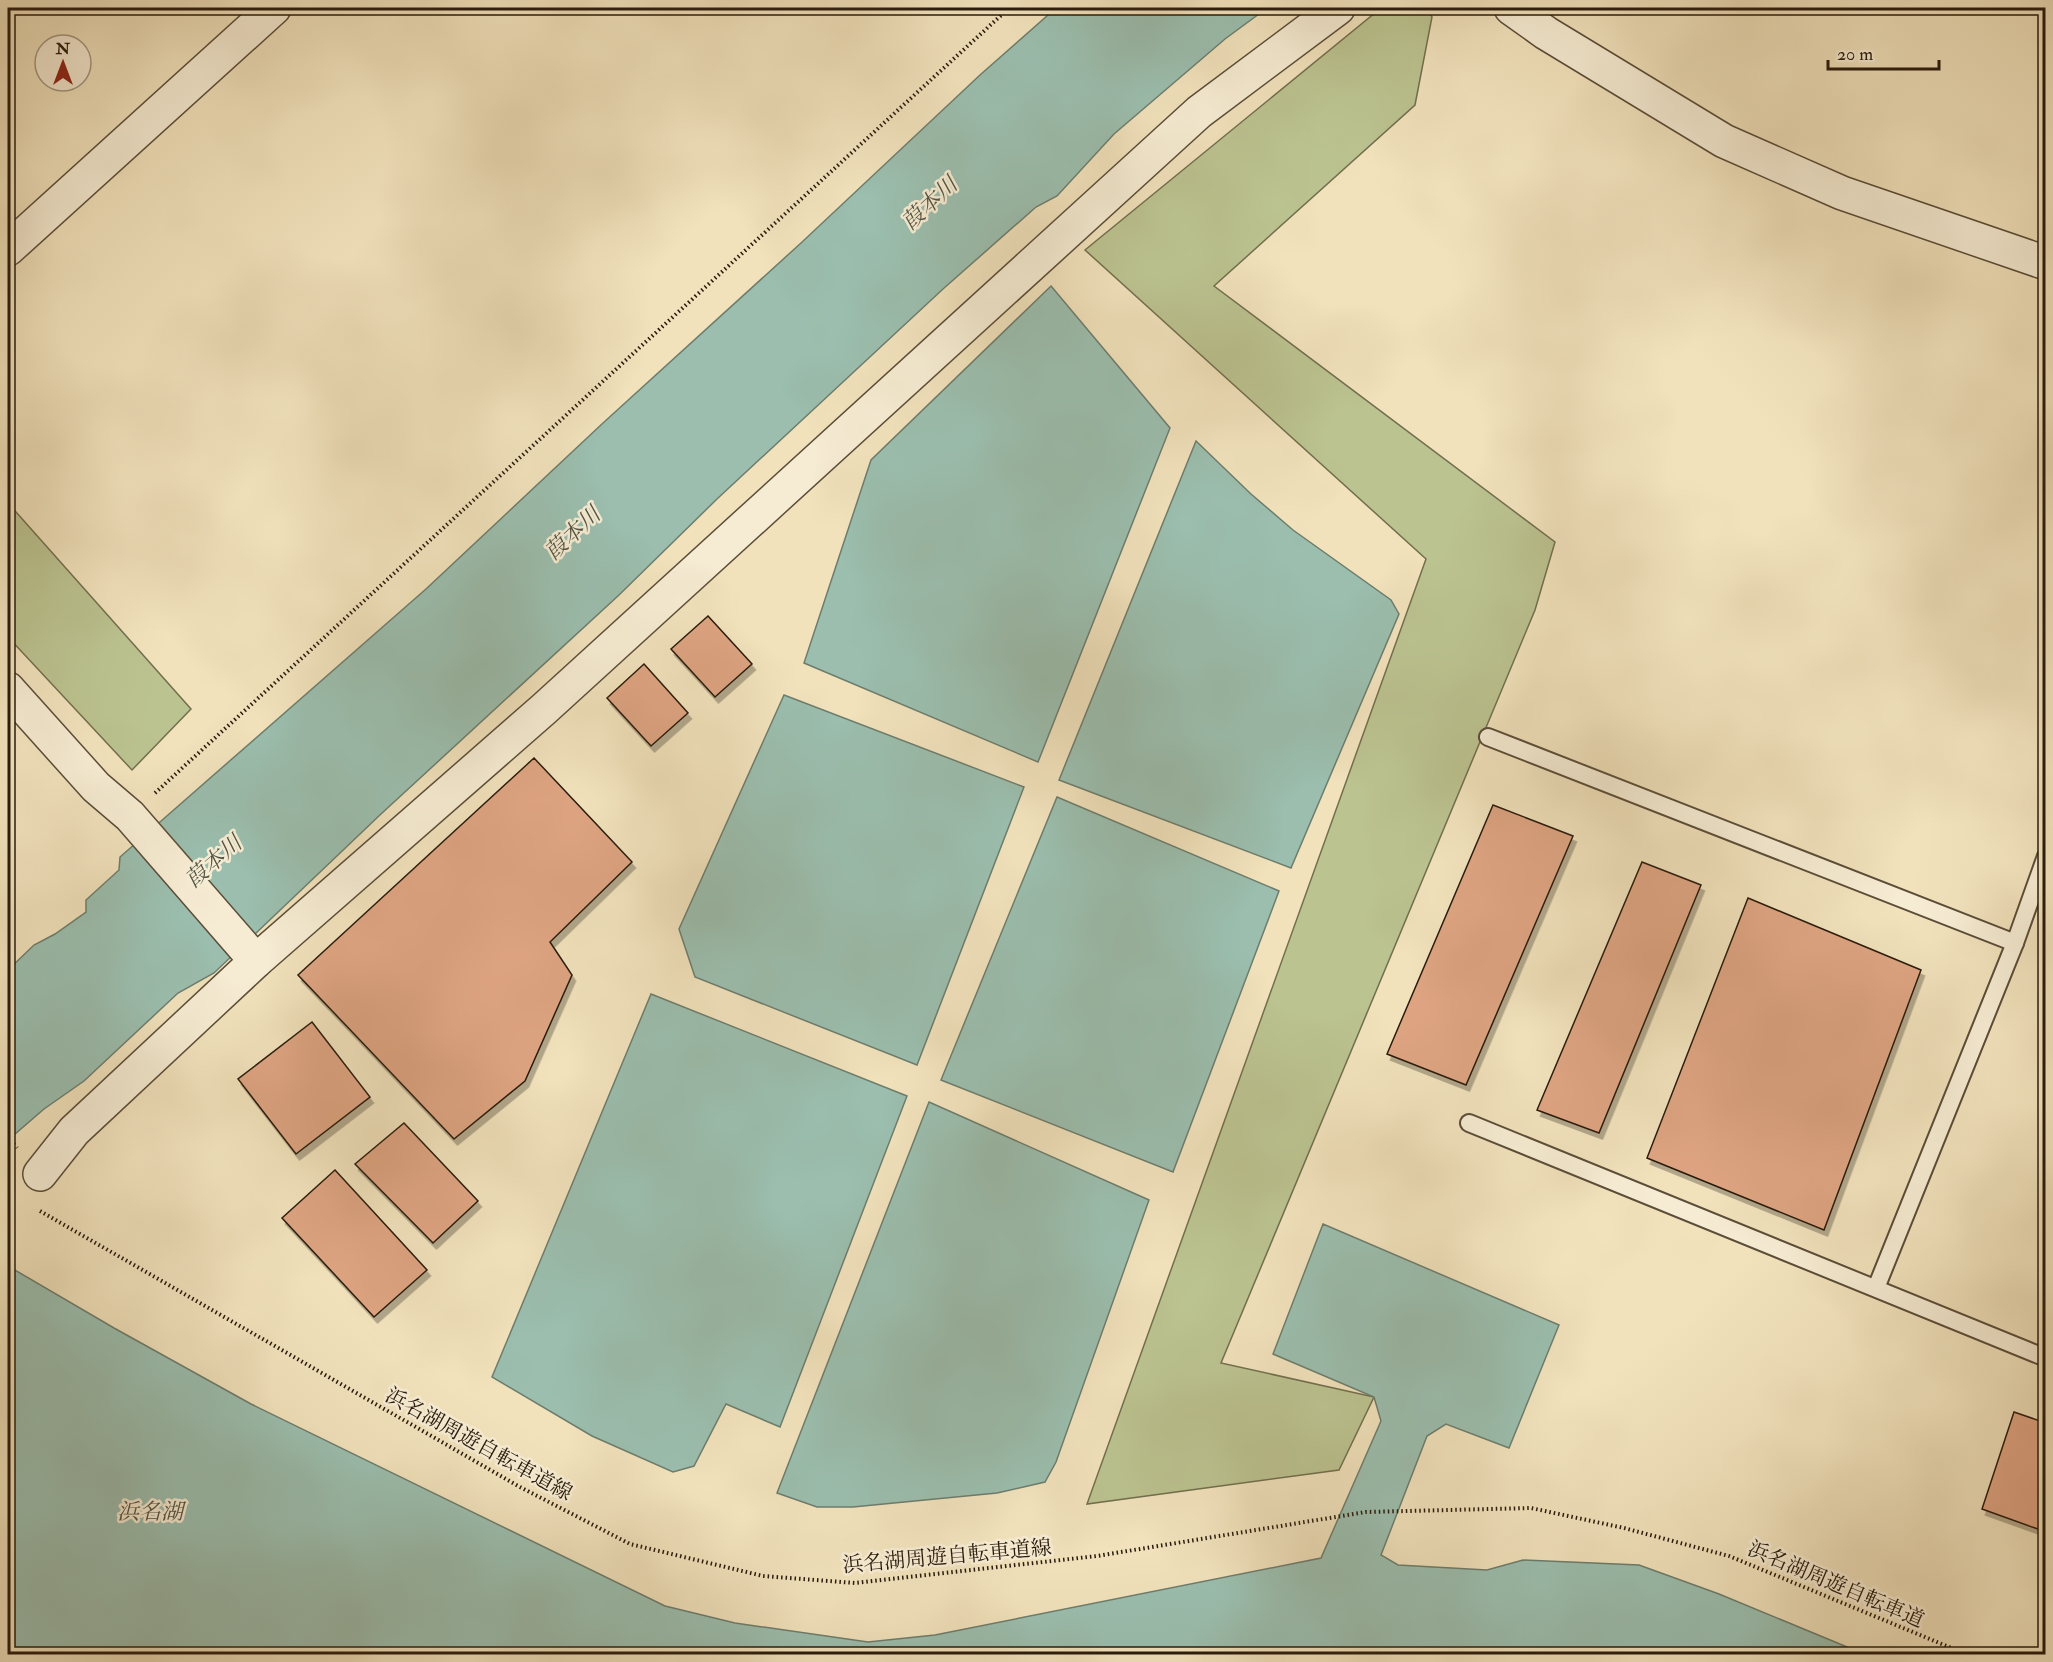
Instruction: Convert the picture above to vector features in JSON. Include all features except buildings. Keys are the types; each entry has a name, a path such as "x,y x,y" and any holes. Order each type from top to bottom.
{"street":[{"path":"8,249 274,8"},
{"path":"40,1174 74,1131 256,961 544,709 1199,112 1338,8"},
{"path":"1511,8 1546,33 1724,141 1842,193 2046,264"},
{"path":"8,689 96,787 130,816 256,961"}],"lane":[{"path":"1488,737 2015,943"},
{"path":"1876,1288 2015,943 2046,856"},
{"path":"1469,1123 2046,1358"}],"path":[{"path":"130,816 1009,8"},
{"name":"浜名湖周遊自転車道線","path":"40,1174 32,1191 35,1208 520,1487 630,1544 763,1576 855,1584 1097,1556 1366,1512 1531,1508 1624,1528 1729,1556"},
{"name":"浜名湖周遊自転車道","path":"1729,1556 1966,1654"}],"green space":[{"path":"1381,8 1427,8 1432,17 1415,105 1214,286 1555,542 1535,610 1221,1363 1374,1397 1339,1470 1087,1504 1426,559 1085,250"},
{"path":"8,503 191,709 132,770 8,637"}],"water":[{"name":"葭本川","path":"1056,8 1267,8 1225,39 1114,134 1057,196 1036,207 943,289 214,973 178,993 84,1081 44,1109 8,1140 8,970 34,945 55,934 86,912 86,900 119,870 120,857 426,589 980,75"},
{"path":"1051,286 1170,428 1038,762 804,663 871,460"},
{"path":"1196,441 1251,494 1293,530 1391,600 1399,614 1291,868 1059,780"},
{"path":"784,695 1024,787 917,1065 695,977 679,929"},
{"path":"1057,797 1279,891 1173,1172 941,1080"},
{"path":"651,994 907,1096 780,1427 726,1404 694,1466 673,1472 592,1436 492,1377"},
{"path":"929,1102 1149,1200 1056,1462 1045,1482 997,1493 853,1507 817,1507 777,1493"},
{"name":"浜名湖","path":"1323,1224 1559,1325 1509,1448 1446,1424 1427,1436 1381,1555 1398,1565 1487,1570 1523,1560 1639,1565 1719,1594 1864,1654 8,1654 8,1266 251,1404 665,1606 735,1623 868,1642 935,1635 1321,1558 1381,1421 1374,1397 1273,1354"}]}
